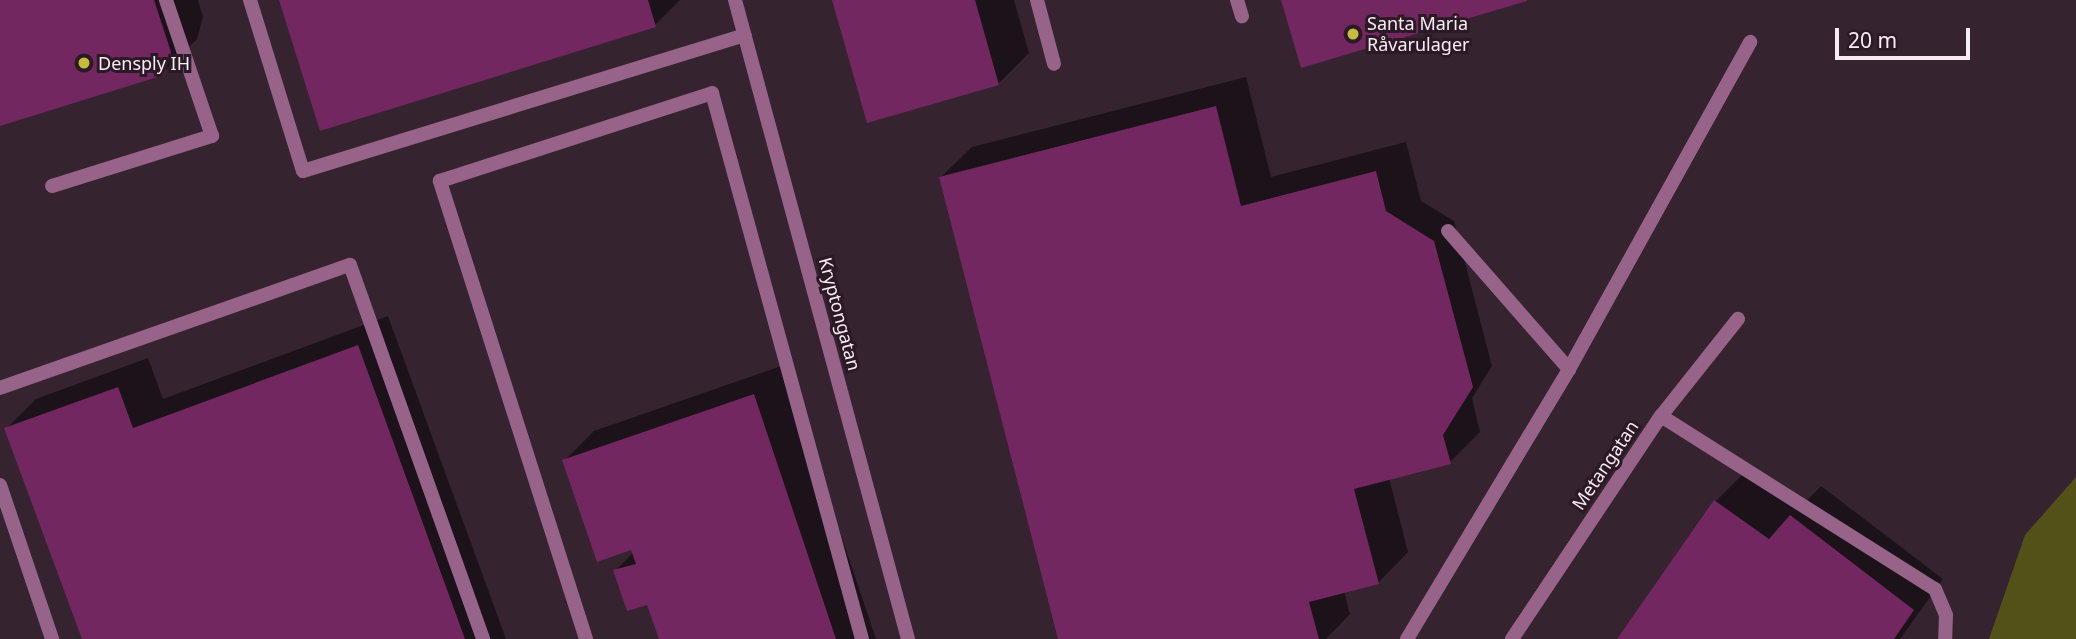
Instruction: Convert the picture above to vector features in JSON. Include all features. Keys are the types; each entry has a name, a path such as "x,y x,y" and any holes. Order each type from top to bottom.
{"street":[{"path":"52,186 212,136 166,0"},
{"path":"250,0 303,171 745,35"},
{"name":"Kryptongatan","path":"735,0 908,639"},
{"path":"1037,0 1054,64"},
{"path":"1237,0 1242,16"},
{"path":"1408,639 1569,369 1750,41"},
{"path":"586,639 440,181 712,93 862,639"},
{"path":"1448,231 1569,369"},
{"path":"0,387 350,265 483,639"},
{"name":"Metangatan","path":"1512,639 1661,416 1738,319"},
{"path":"1661,416 1935,589 1946,615 1945,639"},
{"path":"0,485 52,639"}],"shaded area":[{"path":"2076,477 2076,639 1989,639 2025,535"}],"building":[{"name":"Densply IH","path":"0,0 154,0 171,52 164,75 0,126"},
{"path":"279,0 648,0 656,27 320,131"},
{"path":"832,0 975,0 999,85 867,123"},
{"name":"Santa Maria Råvarulager","path":"1281,0 1527,0 1527,1 1301,68"},
{"path":"1216,106 1241,206 1376,171 1386,211 1434,241 1473,387 1443,435 1451,464 1354,489 1379,584 1309,602 1319,639 1058,639 939,177"},
{"path":"358,345 465,639 82,639 4,428 118,387 133,428"},
{"path":"754,394 836,639 659,639 647,605 627,611 613,570 636,564 631,550 597,562 562,460"},
{"path":"1714,500 1769,539 1790,515 1914,610 1894,639 1617,639"}],"place":[{"name":"Santa Maria Råvarulager","path":"1353,34"},
{"name":"Densply IH","path":"84,63"}]}
